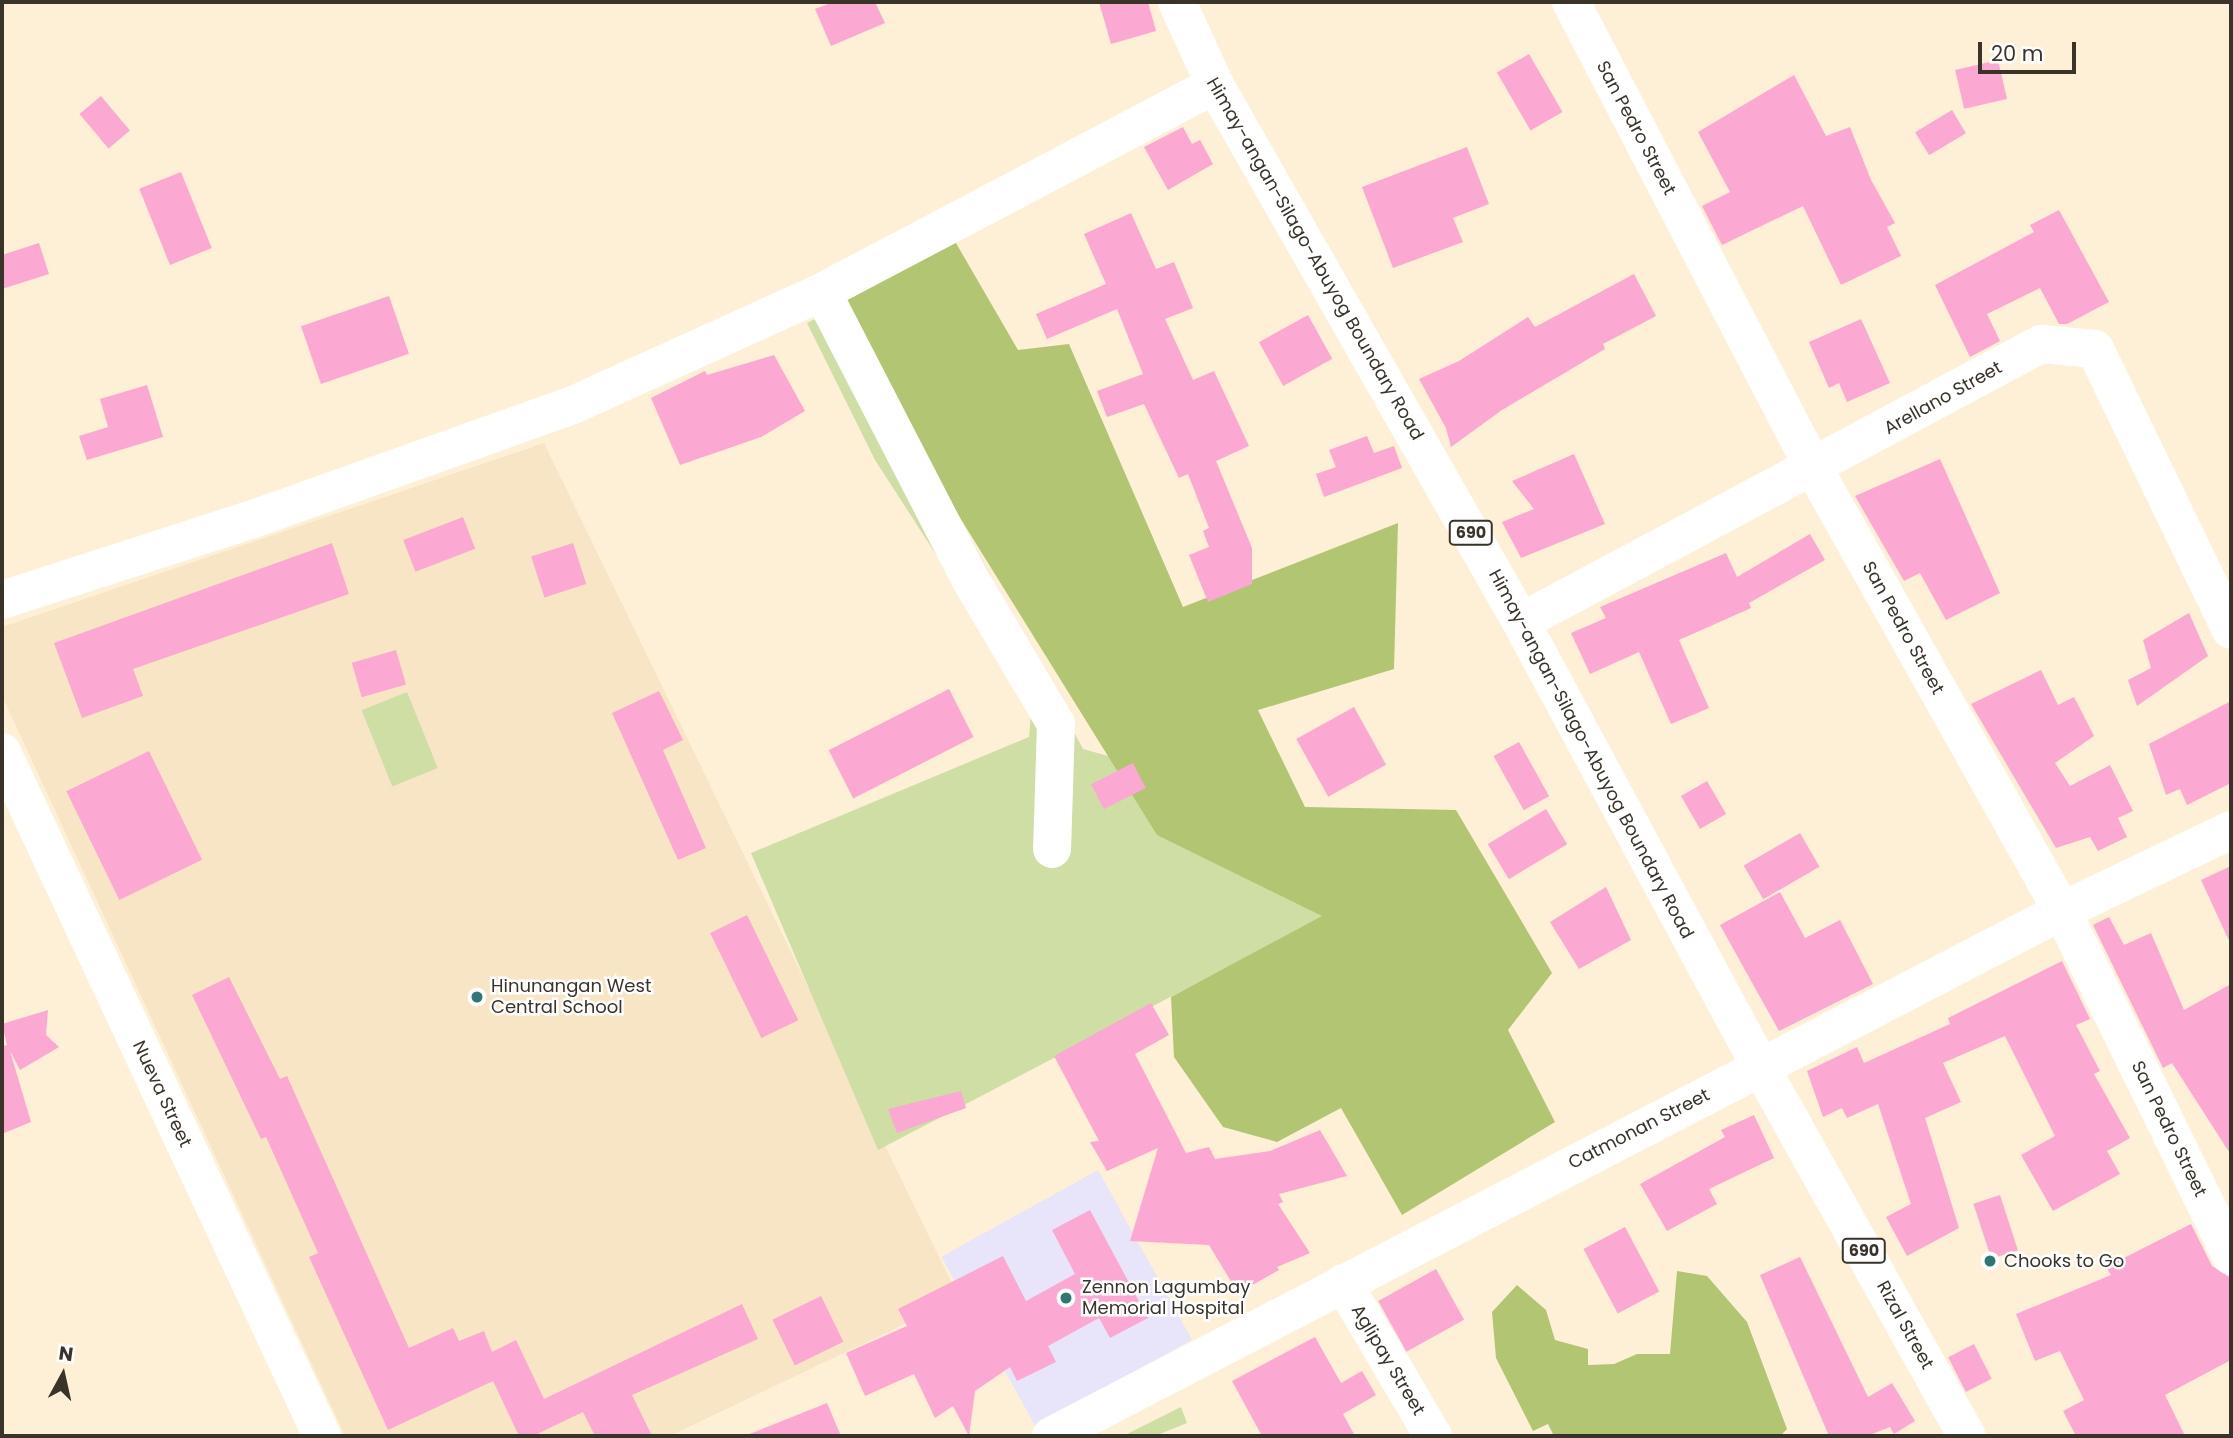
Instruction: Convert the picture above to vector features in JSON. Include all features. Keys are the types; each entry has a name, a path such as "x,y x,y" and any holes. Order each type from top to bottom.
{"street":[{"name":"Himay-angan-Silago-Abuyog Boundary Road","path":"1177,2 1215,85 1521,622 1760,1066"},
{"name":"San Pedro Street","path":"1571,2 1814,469 2062,911 2231,1256"},
{"path":"2,600 253,519 573,405 822,292 1215,85"},
{"path":"822,292 969,577 1056,724 1052,849"},
{"name":"Arellano Street","path":"1521,622 1814,469 2041,344 2095,349 2231,629"},
{"name":"Nueva Street","path":"2,752 322,1436"},
{"name":"Catmonan Street","path":"1051,1436 1760,1066 2062,911 2231,830"},
{"name":"Rizal Street","path":"1760,1066 1959,1434"},
{"name":"Aglipay Street","path":"1343,1283 1433,1436"}],"shaded area":[{"name":"Hinunangan West Central School","path":"544,443 959,1298 670,1436 345,1436 2,696 2,627"},
{"name":"Zennon Lagumbay Memorial Hospital","path":"1098,1170 1192,1340 1035,1426 941,1257"}],"green space":[{"path":"949,231 1018,350 1069,344 1183,607 1398,523 1394,669 1258,710 1305,807 1456,810 1552,973 1508,1030 1555,1122 1402,1215 1341,1108 1277,1142 1223,1127 1174,1057 1171,997 1322,916 1157,835 921,455 846,299"},
{"path":"845,304 1083,749 1236,792 1327,915 878,1150 751,853 1029,737 1032,703 875,460 807,323"},
{"path":"407,692 438,768 392,786 362,710"},
{"path":"1677,1271 1707,1276 1747,1322 1787,1429 1780,1436 1554,1436 1548,1424 1533,1431 1496,1358 1492,1312 1517,1285 1546,1310 1555,1340 1588,1349 1588,1365 1614,1364 1637,1354 1670,1354"},
{"path":"1181,1407 1187,1423 1155,1436 1123,1436"}],"building":[{"path":"833,2 875,2 885,23 831,46 815,9"},
{"path":"1099,2 1148,2 1156,31 1111,44"},
{"path":"1529,54 1562,112 1530,131 1497,72"},
{"path":"1998,60 2007,99 1964,109 1955,70"},
{"path":"1794,75 1826,136 1850,127 1871,180 1895,223 1887,227 1901,256 1841,285 1803,206 1722,245 1702,206 1730,192 1698,132"},
{"path":"101,96 130,130 108,148 80,114"},
{"path":"1952,110 1966,133 1929,155 1915,132"},
{"path":"1183,127 1192,144 1200,140 1213,164 1168,190 1144,147"},
{"path":"1467,147 1489,204 1453,218 1463,242 1393,268 1362,187"},
{"path":"181,172 212,248 170,265 139,189"},
{"path":"2059,210 2109,302 2067,324 2059,324 2040,288 1987,314 2000,341 1970,357 1935,285 2034,232 2030,225"},
{"path":"1131,213 1156,269 1174,262 1193,308 1165,319 1193,380 1214,371 1249,446 1216,461 1252,548 1252,584 1208,602 1189,555 1209,547 1203,531 1209,528 1188,474 1179,478 1144,404 1107,417 1097,391 1143,374 1117,309 1047,339 1036,314 1106,284 1084,234"},
{"path":"39,243 49,274 2,289 2,255"},
{"path":"1634,274 1656,316 1603,344 1605,349 1502,410 1451,447 1446,428 1419,379 1459,361 1528,317 1535,327"},
{"path":"389,296 409,354 321,384 301,326"},
{"path":"1308,315 1332,359 1283,386 1259,342"},
{"path":"1861,319 1890,383 1847,402 1839,383 1829,388 1809,342"},
{"path":"774,355 805,411 761,437 680,465 651,398 705,371 707,375"},
{"path":"147,385 163,437 87,460 79,436 108,427 100,399"},
{"path":"1367,436 1374,453 1394,446 1402,468 1324,497 1316,474 1336,467 1329,450"},
{"path":"1574,454 1605,524 1521,558 1502,522 1534,509 1512,481"},
{"path":"1940,459 2000,593 1946,620 1920,573 1904,581 1855,496"},
{"path":"463,517 475,549 415,572 403,540"},
{"path":"1810,534 1825,560 1749,603 1751,608 1679,640 1709,708 1671,724 1639,652 1590,674 1571,633 1606,618 1600,607 1726,553 1737,577"},
{"path":"332,543 349,594 133,669 143,696 82,718 54,643"},
{"path":"573,543 586,584 544,597 531,557"},
{"path":"2189,613 2208,656 2137,706 2128,680 2151,668 2143,640"},
{"path":"396,650 406,685 362,697 352,663"},
{"path":"2041,670 2058,705 2074,697 2094,736 2055,763 2070,786 2110,765 2133,811 2118,818 2127,837 2098,851 2090,837 2056,848 1971,704"},
{"path":"949,689 974,737 853,798 829,750"},
{"path":"659,691 683,740 663,750 706,848 678,860 612,713"},
{"path":"2231,701 2231,783 2187,805 2180,789 2166,795 2149,744"},
{"path":"1354,707 1386,765 1328,797 1296,739"},
{"path":"1519,742 1549,796 1524,810 1494,756"},
{"path":"149,751 202,860 119,900 66,791"},
{"path":"1133,763 1146,788 1104,809 1091,784"},
{"path":"1707,781 1726,814 1700,829 1681,796"},
{"path":"1546,809 1567,844 1509,879 1488,844"},
{"path":"1800,833 1820,867 1763,899 1744,866"},
{"path":"2231,866 2231,945 2201,880"},
{"path":"1606,887 1631,940 1579,969 1550,922"},
{"path":"1780,892 1805,938 1840,920 1873,984 1779,1031 1720,925"},
{"path":"747,915 798,1020 761,1038 710,933"},
{"path":"2109,917 2124,945 2151,933 2184,1010 2231,984 2231,1155 2172,1063 2163,1068 2093,925"},
{"path":"2062,961 2090,1019 2076,1025 2100,1071 2094,1074 2130,1138 2107,1151 2120,1174 2053,1211 2021,1155 2055,1136 2005,1036 1943,1063 1961,1102 1925,1118 1959,1228 1907,1256 1886,1217 1911,1204 1878,1104 1847,1118 1842,1108 1823,1117 1807,1071 1857,1047 1864,1063 1950,1024 1948,1018"},
{"path":"229,977 280,1079 287,1076 409,1348 453,1328 459,1341 484,1331 492,1352 516,1340 544,1399 742,1304 758,1339 632,1395 652,1436 595,1436 583,1412 533,1436 519,1436 493,1381 388,1430 309,1257 318,1253 266,1137 261,1139 192,995"},
{"path":"1151,1003 1169,1035 1135,1054 1186,1153 1209,1147 1215,1159 1270,1151 1320,1130 1347,1176 1279,1194 1283,1202 1278,1204 1310,1253 1277,1267 1279,1270 1238,1293 1209,1245 1130,1241 1158,1148 1107,1171 1090,1142 1099,1141 1054,1056"},
{"path":"48,1010 46,1035 59,1047 20,1070 10,1051 31,1122 2,1134 2,1046 7,1045 2,1024"},
{"path":"961,1091 966,1108 897,1133 888,1109"},
{"path":"1754,1115 1774,1158 1709,1189 1717,1204 1667,1231 1640,1184 1725,1137 1721,1130"},
{"path":"2000,1195 2018,1250 1991,1259 1973,1204"},
{"path":"1090,1210 1148,1318 1110,1338 1099,1318 1048,1346 1056,1362 1017,1381 1010,1367 975,1391 969,1436 953,1406 935,1418 914,1374 865,1396 846,1353 907,1326 898,1309 1003,1256 1026,1301 1075,1274 1052,1230"},
{"path":"2191,1224 2212,1266 2231,1278 2231,1360 2165,1395 2185,1436 2076,1436 2063,1411 2084,1400 2060,1351 2035,1361 2016,1314 2111,1275 2106,1267"},
{"path":"1625,1227 1659,1291 1618,1314 1584,1249"},
{"path":"1800,1257 1868,1397 1892,1383 1915,1421 1894,1434 1890,1427 1867,1436 1829,1436 1760,1275"},
{"path":"1436,1269 1464,1320 1406,1352 1378,1301"},
{"path":"821,1296 843,1342 795,1366 772,1320"},
{"path":"1315,1337 1341,1383 1362,1371 1376,1395 1343,1414 1355,1436 1262,1436 1232,1381"},
{"path":"1974,1344 1992,1379 1966,1392 1948,1357"},
{"path":"827,1403 841,1436 747,1436 747,1435"}],"place":[{"name":"Hinunangan West Central School","path":"477,997"},
{"name":"Chooks to Go","path":"1990,1261"},
{"name":"Zennon Lagumbay Memorial Hospital","path":"1066,1298"}]}
